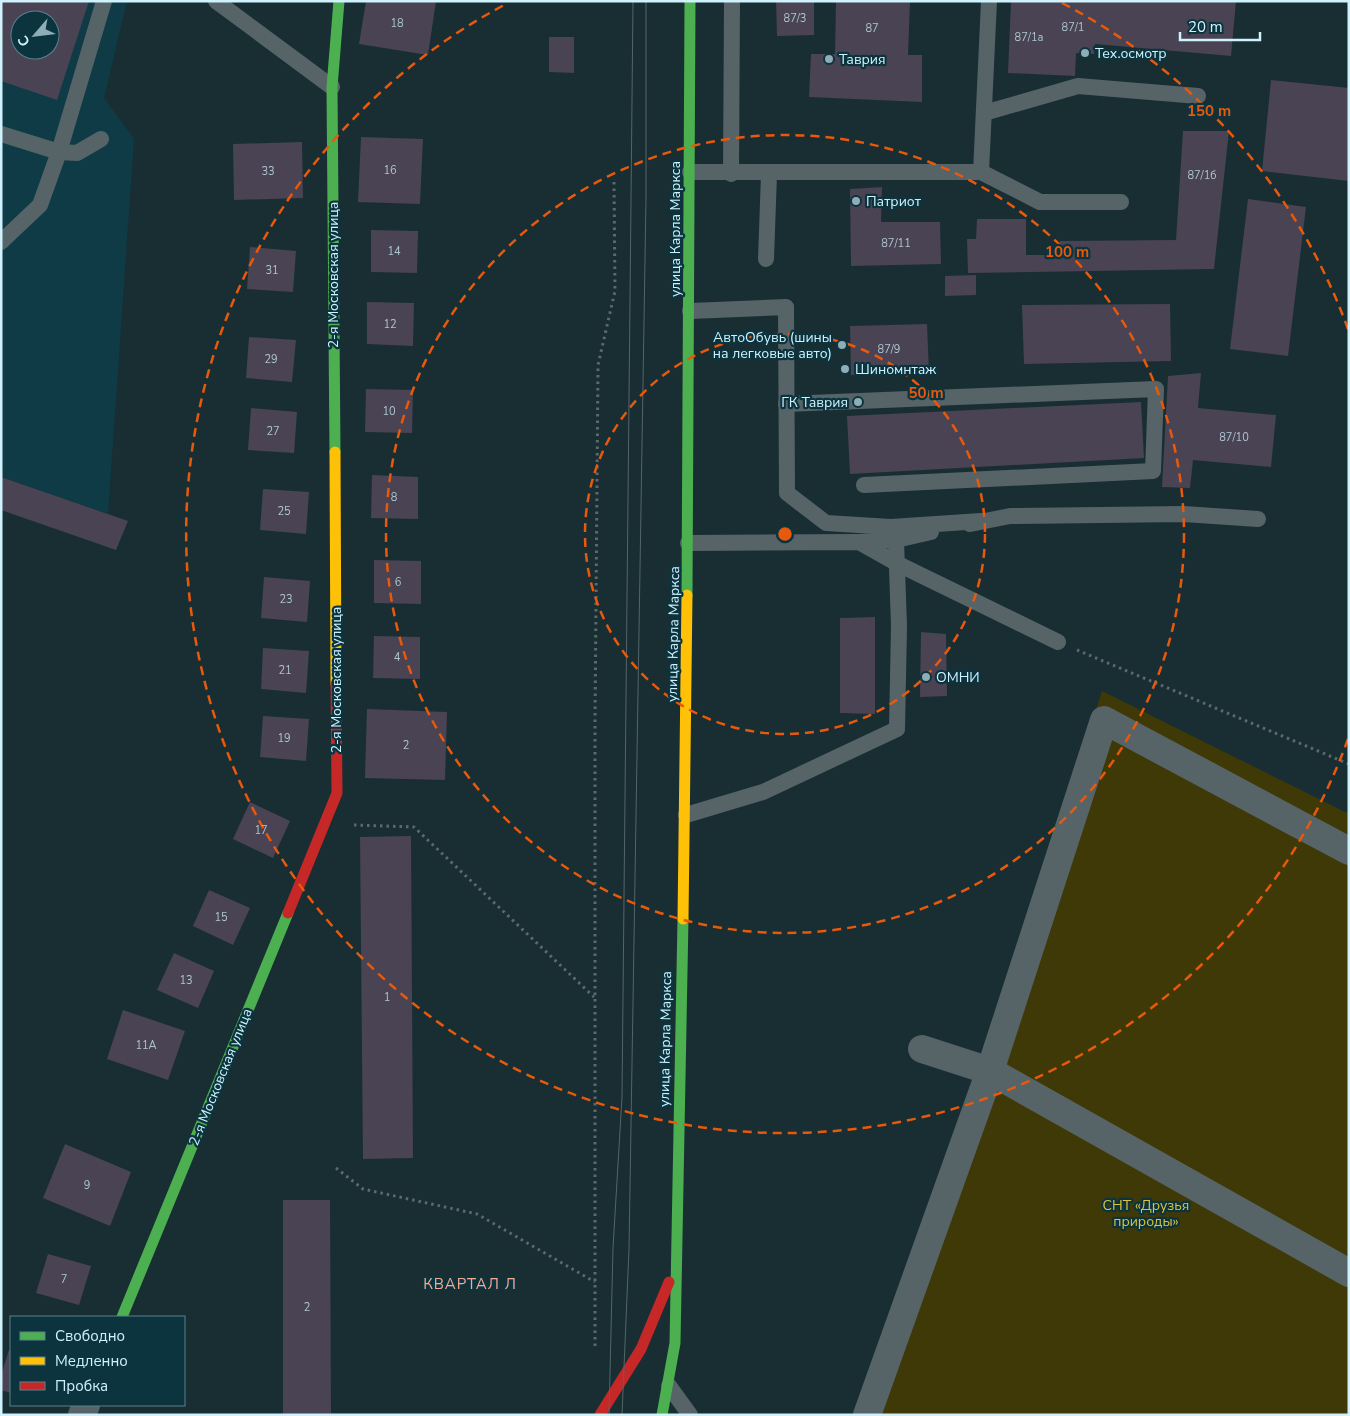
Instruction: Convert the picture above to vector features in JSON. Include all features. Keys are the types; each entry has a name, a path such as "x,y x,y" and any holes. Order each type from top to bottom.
{"street":[{"name":"2-я Московская улица","path":"122,1316 337,793 332,87 339,1"},
{"name":"улица Карла Маркса","path":"662,1415 669,1386 675,1343 675,1267 686,815 690,311 690,1"},
{"path":"868,1415 990,1071 1104,720 1349,851"},
{"path":"922,1049 990,1071 1349,1273"},
{"name":"улица Карла Маркса","path":"600,1415 642,1349 675,1267"}],"lane":[{"path":"1,242 40,205 59,152 104,1"},
{"path":"216,1 332,87"},
{"path":"731,174 732,1"},
{"path":"981,172 989,1"},
{"path":"984,114 1078,86 1198,96"},
{"path":"1,134 59,152 77,153 101,139"},
{"path":"690,172 731,174 981,172 1040,202 1121,202"},
{"path":"766,259 769,174"},
{"path":"690,311 786,307 787,493 826,523 892,527 981,521"},
{"path":"786,404 1156,389 1154,471 864,485"},
{"path":"688,543 896,540 1010,516 1184,514 1258,519"},
{"path":"686,815 763,792 897,729 898,564 896,540"},
{"path":"859,542 898,564 1058,642"},
{"path":"669,1386 690,1415"}],"path":[{"path":"595,1346 598,365 615,291 614,181"},
{"path":"1058,642 1349,764"},
{"path":"347,825 414,826 595,998"},
{"path":"336,1168 363,1190 477,1214 595,1282"}],"shaded area":[{"path":"1,1 127,1 104,98 134,139 108,514 1,477"}],"green space":[{"name":"СНТ «Друзья природы»","path":"1102,691 1349,814 1349,1415 867,1415"}],"building":[{"path":"1,1 89,1 57,100 1,81"},
{"path":"366,1 436,1 428,55 359,44"},
{"path":"776,1 814,1 814,35 777,36"},
{"path":"836,1 910,1 908,55 922,55 922,102 809,97 811,54 835,54"},
{"path":"1011,1 1236,1 1231,56 1095,44 1094,54 1076,53 1075,76 1008,73"},
{"path":"549,37 574,37 574,73 549,72"},
{"path":"1271,80 1349,88 1349,181 1262,171"},
{"path":"1183,131 1229,131 1214,269 968,273 967,239 976,239 977,219 1026,219 1026,255 1059,255 1060,241 1176,240"},
{"path":"361,137 423,139 420,204 358,202"},
{"path":"302,142 303,198 234,200 233,144"},
{"path":"882,187 881,222 940,222 941,264 851,266 850,189"},
{"path":"1248,199 1306,207 1288,356 1230,349"},
{"path":"371,230 418,231 417,273 371,272"},
{"path":"250,247 296,251 293,292 247,289"},
{"path":"976,275 976,295 945,296 945,276"},
{"path":"367,302 414,303 413,346 367,344"},
{"path":"1170,304 1171,361 1024,364 1022,305"},
{"path":"927,324 929,373 851,375 850,326"},
{"path":"249,337 296,340 292,382 246,378"},
{"path":"1201,373 1198,408 1276,415 1271,467 1193,460 1190,488 1162,487 1168,376"},
{"path":"366,389 413,390 412,433 365,432"},
{"path":"1141,402 1144,458 850,474 847,416"},
{"path":"251,408 297,412 294,453 248,450"},
{"path":"372,475 418,477 418,519 371,518"},
{"path":"1,477 128,521 116,550 1,510"},
{"path":"263,489 309,492 306,534 260,530"},
{"path":"374,560 421,561 421,604 374,603"},
{"path":"264,577 310,581 307,622 261,618"},
{"path":"875,617 875,714 840,713 840,618"},
{"path":"921,632 946,634 947,696 920,697"},
{"path":"374,636 420,637 420,679 373,678"},
{"path":"263,648 309,651 306,693 261,689"},
{"path":"367,709 447,712 445,780 365,778"},
{"path":"263,716 309,719 306,761 260,757"},
{"path":"250,802 290,821 273,858 233,839"},
{"path":"411,836 413,1158 363,1159 360,837"},
{"path":"209,890 250,908 233,945 193,926"},
{"path":"174,953 214,971 198,1008 157,990"},
{"path":"123,1010 185,1031 168,1080 107,1059"},
{"path":"65,1144 131,1172 110,1226 43,1198"},
{"path":"283,1200 330,1200 331,1415 283,1415"},
{"path":"48,1254 91,1266 79,1305 36,1293"},
{"path":"10,1350 10,1393 1,1390 1,1375"}],"tram line":[{"path":"609,1415 613,1248 622,1097 633,1"},
{"path":"622,1415 629,1249 646,198 646,1"}],"traffic: fast":[{"path":"335,452 332,87 339,1"},
{"path":"687,595 690,1"},
{"path":"122,1316 288,913"},
{"path":"662,1415 675,1343 683,919"}],"traffic: slow":[{"path":"335,452 336,684"},
{"path":"683,919 687,595"}],"traffic: jam":[{"path":"288,913 337,793 336,684"},
{"path":"600,1415 641,1349 669,1282"}],"place":[{"name":"Тех.осмотр","path":"1085,53"},
{"name":"Таврия","path":"829,59"},
{"name":"Патриот","path":"856,201"},
{"name":"АвтоОбувь (шины на легковые авто)","path":"842,345"},
{"name":"Шиномнтаж","path":"845,369"},
{"name":"ГК Таврия","path":"858,402"},
{"name":"ОМНИ","path":"926,677"}],"district":[{"name":"КВАРТАЛ Л","path":"470,1284"}]}
